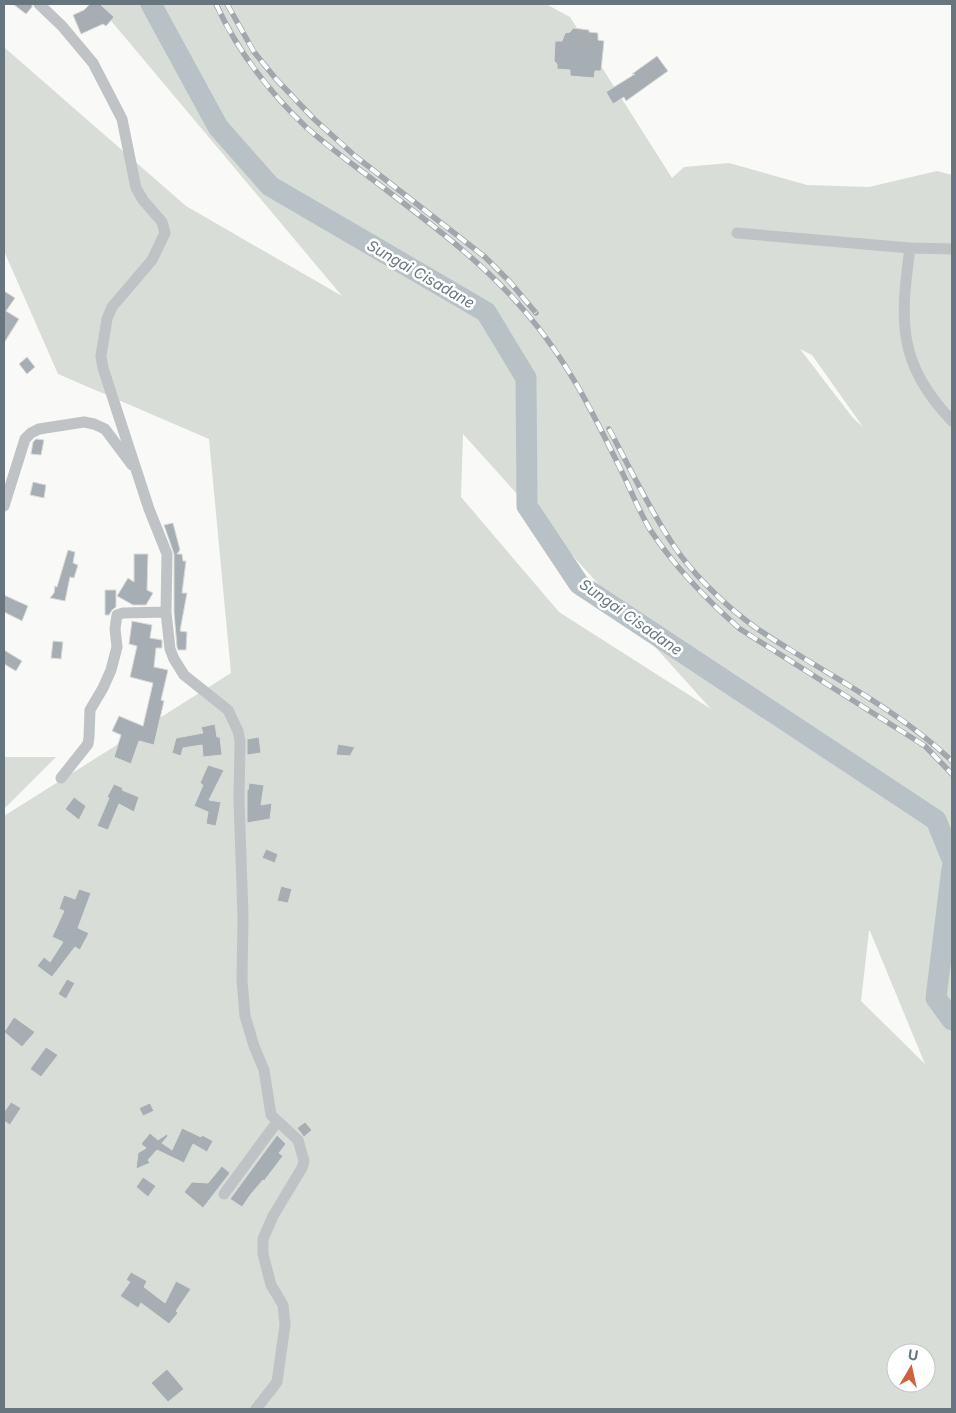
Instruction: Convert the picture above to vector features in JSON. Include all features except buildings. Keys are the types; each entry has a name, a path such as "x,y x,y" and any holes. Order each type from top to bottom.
{"street":[{"path":"39,4 62,26 93,63 122,119 136,188 162,222 165,233 152,260 112,307 107,319 101,356 103,368 136,470 167,554 166,612 170,649 184,675 228,710 238,731 240,741 239,800 243,907 242,980 245,1016 264,1070 272,1115 277,1122 298,1140 304,1161 263,1239 263,1254 271,1285 284,1305 285,1325 277,1382 256,1409"},
{"path":"737,233 910,248 952,249"},
{"path":"910,248 903,308 908,347 919,375 952,421"},
{"path":"4,506 25,439 39,429 84,422 94,424 104,429 136,470"},
{"path":"61,778 88,744 90,710 111,670 117,647 115,621 117,615 123,613 166,612"},
{"path":"224,1194 277,1122"}],"shaded area":[{"path":"97,4 546,4 570,17 672,178 684,167 729,163 807,185 869,187 937,171 952,175 952,1409 4,1409 4,816 231,673 209,439 58,374 4,251 5,48 186,206 342,296","holes":["800,349 812,355 863,427 853,418","463,434 711,709 559,612 461,497","870,931 925,1064 861,1001"]},
{"path":"4,757 56,757 4,809"}],"waterway":[{"name":"Sungai Cisadane","path":"151,4 218,127 270,186 486,312 526,378 527,506 579,584 936,820 952,859"},
{"name":"Sungai Cisadane","path":"952,868 936,998 952,1020"}],"railway":[{"path":"216,4 234,38 255,70 292,114 321,140 431,224 472,258 528,315 555,350 578,386 651,531 671,558 704,595 740,629 925,746 952,774"},
{"path":"227,4 254,52 276,79 314,119 355,156 485,257 510,282 536,313"},
{"path":"609,429 648,503 674,546 689,566 718,596 738,614 781,645 899,718 952,761"}]}
